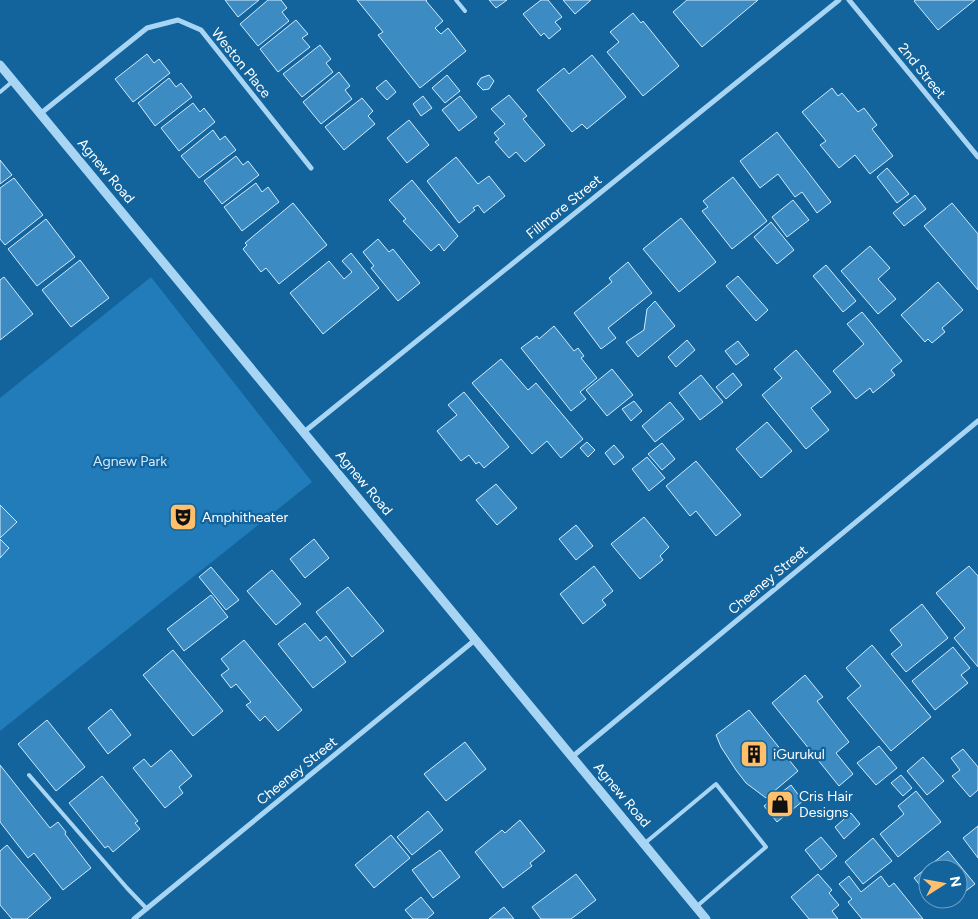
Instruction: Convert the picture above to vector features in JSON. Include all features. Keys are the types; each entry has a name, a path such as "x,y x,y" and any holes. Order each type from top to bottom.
{"street":[{"name":"Fillmore Street","path":"304,432 839,0"},
{"name":"2nd Street","path":"849,0 978,157"},
{"name":"Weston Place","path":"40,114 146,28 178,20 201,30 311,168"},
{"name":"Agnew Road","path":"0,65 706,919"},
{"name":"Cheeney Street","path":"572,757 978,421"},
{"name":"Cheeney Street","path":"134,919 475,640"}],"lane":[{"path":"456,0 464,11"},
{"path":"0,92 13,81"},
{"path":"29,775 147,909"},
{"path":"644,844 716,784 766,847 696,907"}],"green space":[{"name":"Agnew Park","path":"151,277 312,482 0,731 0,398"}],"building":[{"path":"225,0 259,0 238,17"},
{"path":"268,0 281,0 287,8 282,12 289,21 258,46 240,24"},
{"path":"357,0 427,0 443,21 435,28 441,34 448,28 466,51 420,88 378,35 383,32"},
{"path":"489,0 507,0 496,8"},
{"path":"541,0 548,0 562,17 555,22 561,29 549,39 544,33 541,36 523,14"},
{"path":"563,0 591,0 575,14"},
{"path":"687,0 758,0 702,47 673,12"},
{"path":"975,0 938,30 914,1"},
{"path":"633,13 641,23 643,21 679,66 643,96 607,52 619,42 610,32"},
{"path":"296,20 308,34 302,38 310,47 278,72 260,49"},
{"path":"320,45 331,59 326,63 333,72 302,97 283,74"},
{"path":"147,54 154,63 159,59 170,73 133,102 115,79"},
{"path":"592,55 626,97 587,129 582,124 572,132 537,90 564,68 569,74"},
{"path":"339,72 350,86 345,90 352,99 321,124 303,102"},
{"path":"447,75 460,91 445,103 432,88"},
{"path":"489,75 494,81 489,89 483,90 477,84 481,78"},
{"path":"169,78 176,87 181,83 192,97 155,126 138,103"},
{"path":"386,80 396,92 387,100 376,88"},
{"path":"832,88 838,96 842,93 858,112 864,108 877,125 872,129 893,156 870,174 855,155 839,168 820,145 826,141 802,112"},
{"path":"509,95 527,116 523,119 545,145 525,162 516,152 509,158 495,142 499,139 494,133 505,124 491,109"},
{"path":"423,96 432,108 421,116 413,104"},
{"path":"460,96 477,117 459,131 442,110"},
{"path":"362,98 373,111 368,116 375,124 344,150 325,127"},
{"path":"193,103 200,112 204,108 215,122 179,151 161,128"},
{"path":"409,120 429,145 407,163 387,138"},
{"path":"213,130 220,140 225,136 236,150 199,178 181,156"},
{"path":"777,132 831,202 817,213 802,192 795,197 778,174 760,188 740,161"},
{"path":"236,156 243,165 248,161 259,175 222,204 204,181"},
{"path":"456,157 478,184 489,176 505,196 484,213 478,205 473,208 475,210 459,223 427,181"},
{"path":"0,160 12,175 0,184"},
{"path":"887,168 909,194 897,203 877,177"},
{"path":"733,177 767,221 732,249 702,211 708,207 703,201"},
{"path":"14,178 43,215 5,245 0,239 0,188"},
{"path":"412,180 458,236 444,251 439,244 431,251 403,221 406,219 389,200"},
{"path":"256,183 262,192 268,187 279,202 242,231 224,207"},
{"path":"915,195 926,209 904,226 893,213"},
{"path":"793,200 809,220 787,237 772,217"},
{"path":"293,203 327,245 279,284 266,268 261,272 243,249 247,245 245,243"},
{"path":"952,203 978,234 978,290 924,226"},
{"path":"681,218 716,262 679,292 643,249"},
{"path":"46,219 75,257 37,286 8,249"},
{"path":"771,222 794,250 777,264 754,237"},
{"path":"378,239 389,252 393,249 420,283 398,301 371,268 374,266 363,252"},
{"path":"870,246 890,268 878,279 896,299 878,314 841,271"},
{"path":"351,253 379,288 323,334 290,293 329,261 344,279 352,272 342,261"},
{"path":"80,260 109,298 71,327 42,290"},
{"path":"628,262 652,293 608,328 616,338 601,349 574,313 612,282 609,278"},
{"path":"826,265 856,301 843,312 813,276"},
{"path":"738,276 768,310 756,321 726,286"},
{"path":"4,277 33,314 0,340 0,280"},
{"path":"938,282 963,310 942,328 945,332 932,343 928,339 925,342 901,315"},
{"path":"655,301 675,326 638,357 626,342 644,330 647,309"},
{"path":"862,312 902,361 891,370 895,375 873,393 870,388 856,399 833,371 864,344 847,324"},
{"path":"554,326 574,351 578,348 584,356 581,358 597,378 580,392 586,399 571,411 521,348 537,336 539,339"},
{"path":"687,340 695,350 676,367 668,357"},
{"path":"738,341 749,355 736,365 725,351"},
{"path":"796,350 831,392 811,408 829,430 806,449 762,395 782,378 774,369"},
{"path":"501,359 528,390 536,383 583,439 561,458 547,441 532,454 472,383"},
{"path":"612,369 633,395 607,416 586,390"},
{"path":"733,373 742,385 726,399 716,387"},
{"path":"701,375 723,402 700,420 679,393"},
{"path":"464,392 509,447 484,468 479,462 476,464 469,455 461,461 437,431 457,415 448,405"},
{"path":"634,401 642,411 631,421 622,409"},
{"path":"670,402 684,419 655,442 642,426"},
{"path":"767,422 792,451 761,478 736,449"},
{"path":"587,442 595,450 588,457 580,448"},
{"path":"662,443 675,459 662,470 648,454"},
{"path":"614,445 624,457 614,465 605,453"},
{"path":"647,457 665,478 649,491 632,469"},
{"path":"696,461 741,515 716,536 696,511 690,516 666,486"},
{"path":"496,484 517,508 497,525 476,500"},
{"path":"0,505 17,522 0,538"},
{"path":"644,517 669,547 660,556 663,560 640,579 611,544"},
{"path":"576,525 593,546 576,560 559,539"},
{"path":"0,539 9,548 0,558"},
{"path":"314,539 329,558 305,578 290,559"},
{"path":"594,566 613,591 602,600 606,605 583,624 560,594"},
{"path":"969,566 978,576 978,667 954,638 965,628 936,593"},
{"path":"211,567 239,600 226,610 199,577"},
{"path":"272,570 301,604 276,625 247,591"},
{"path":"348,587 384,631 352,657 316,612"},
{"path":"211,595 228,617 184,651 167,629"},
{"path":"922,604 948,638 906,672 891,654 902,645 890,630"},
{"path":"305,623 320,641 326,636 346,662 313,688 278,644"},
{"path":"244,640 302,710 278,731 265,716 260,721 246,705 251,702 236,684 231,688 221,675 229,669 221,659"},
{"path":"872,645 931,717 891,751 847,698 861,686 846,668"},
{"path":"953,647 970,668 961,675 968,683 935,710 912,681"},
{"path":"173,650 223,711 193,736 143,675"},
{"path":"805,675 823,697 817,701 849,742 836,753 853,774 839,786 772,703"},
{"path":"111,709 131,735 108,754 88,728"},
{"name":"iGurukul","path":"749,710 798,771 766,798 746,783 721,747 716,735"},
{"path":"47,720 85,767 56,791 18,744"},
{"path":"465,742 486,769 446,801 424,774"},
{"path":"879,746 897,768 876,785 857,763"},
{"path":"963,749 978,767 978,790 970,797 952,776 960,770 951,758"},
{"path":"171,750 192,776 179,787 183,793 165,808 133,768 144,759 151,767"},
{"path":"923,757 944,781 927,795 907,771"},
{"path":"0,765 50,828 58,822 91,868 63,890 34,853 28,858 0,822"},
{"path":"901,775 912,788 903,796 891,783"},
{"path":"102,776 138,821 135,823 140,829 113,852 108,846 105,848 69,803"},
{"path":"791,785 803,801 777,822 764,806"},
{"path":"916,791 941,822 898,857 880,834 904,814 898,806"},
{"path":"428,811 443,830 412,855 397,837"},
{"path":"851,813 860,824 844,839 835,827"},
{"path":"520,820 545,851 530,863 532,866 503,888 475,852 502,830 505,833"},
{"path":"978,826 978,858 963,838"},
{"path":"391,835 410,858 374,888 355,865"},
{"path":"821,837 837,856 821,870 805,850"},
{"path":"873,838 892,861 863,884 845,862"},
{"path":"7,845 51,898 27,919 12,919 0,905 0,851"},
{"path":"440,850 460,877 433,898 412,870"},
{"path":"948,851 955,859 938,859"},
{"path":"576,874 596,900 571,919 541,919 532,907"},
{"path":"818,874 832,890 829,893 839,905 832,911 838,919 809,919 791,897"},
{"path":"918,875 918,883 914,878"},
{"path":"968,875 975,884 968,889"},
{"path":"849,876 861,892 881,876 889,887 894,883 923,919 862,919 848,902 852,899 839,884"},
{"path":"421,897 434,913 427,919 413,919 405,910"},
{"path":"504,907 514,919 489,919"}],"place":[{"name":"Amphitheater","path":"183,517"},
{"name":"iGurukul","path":"754,754"},
{"name":"Cris Hair Designs","path":"780,804"}]}
